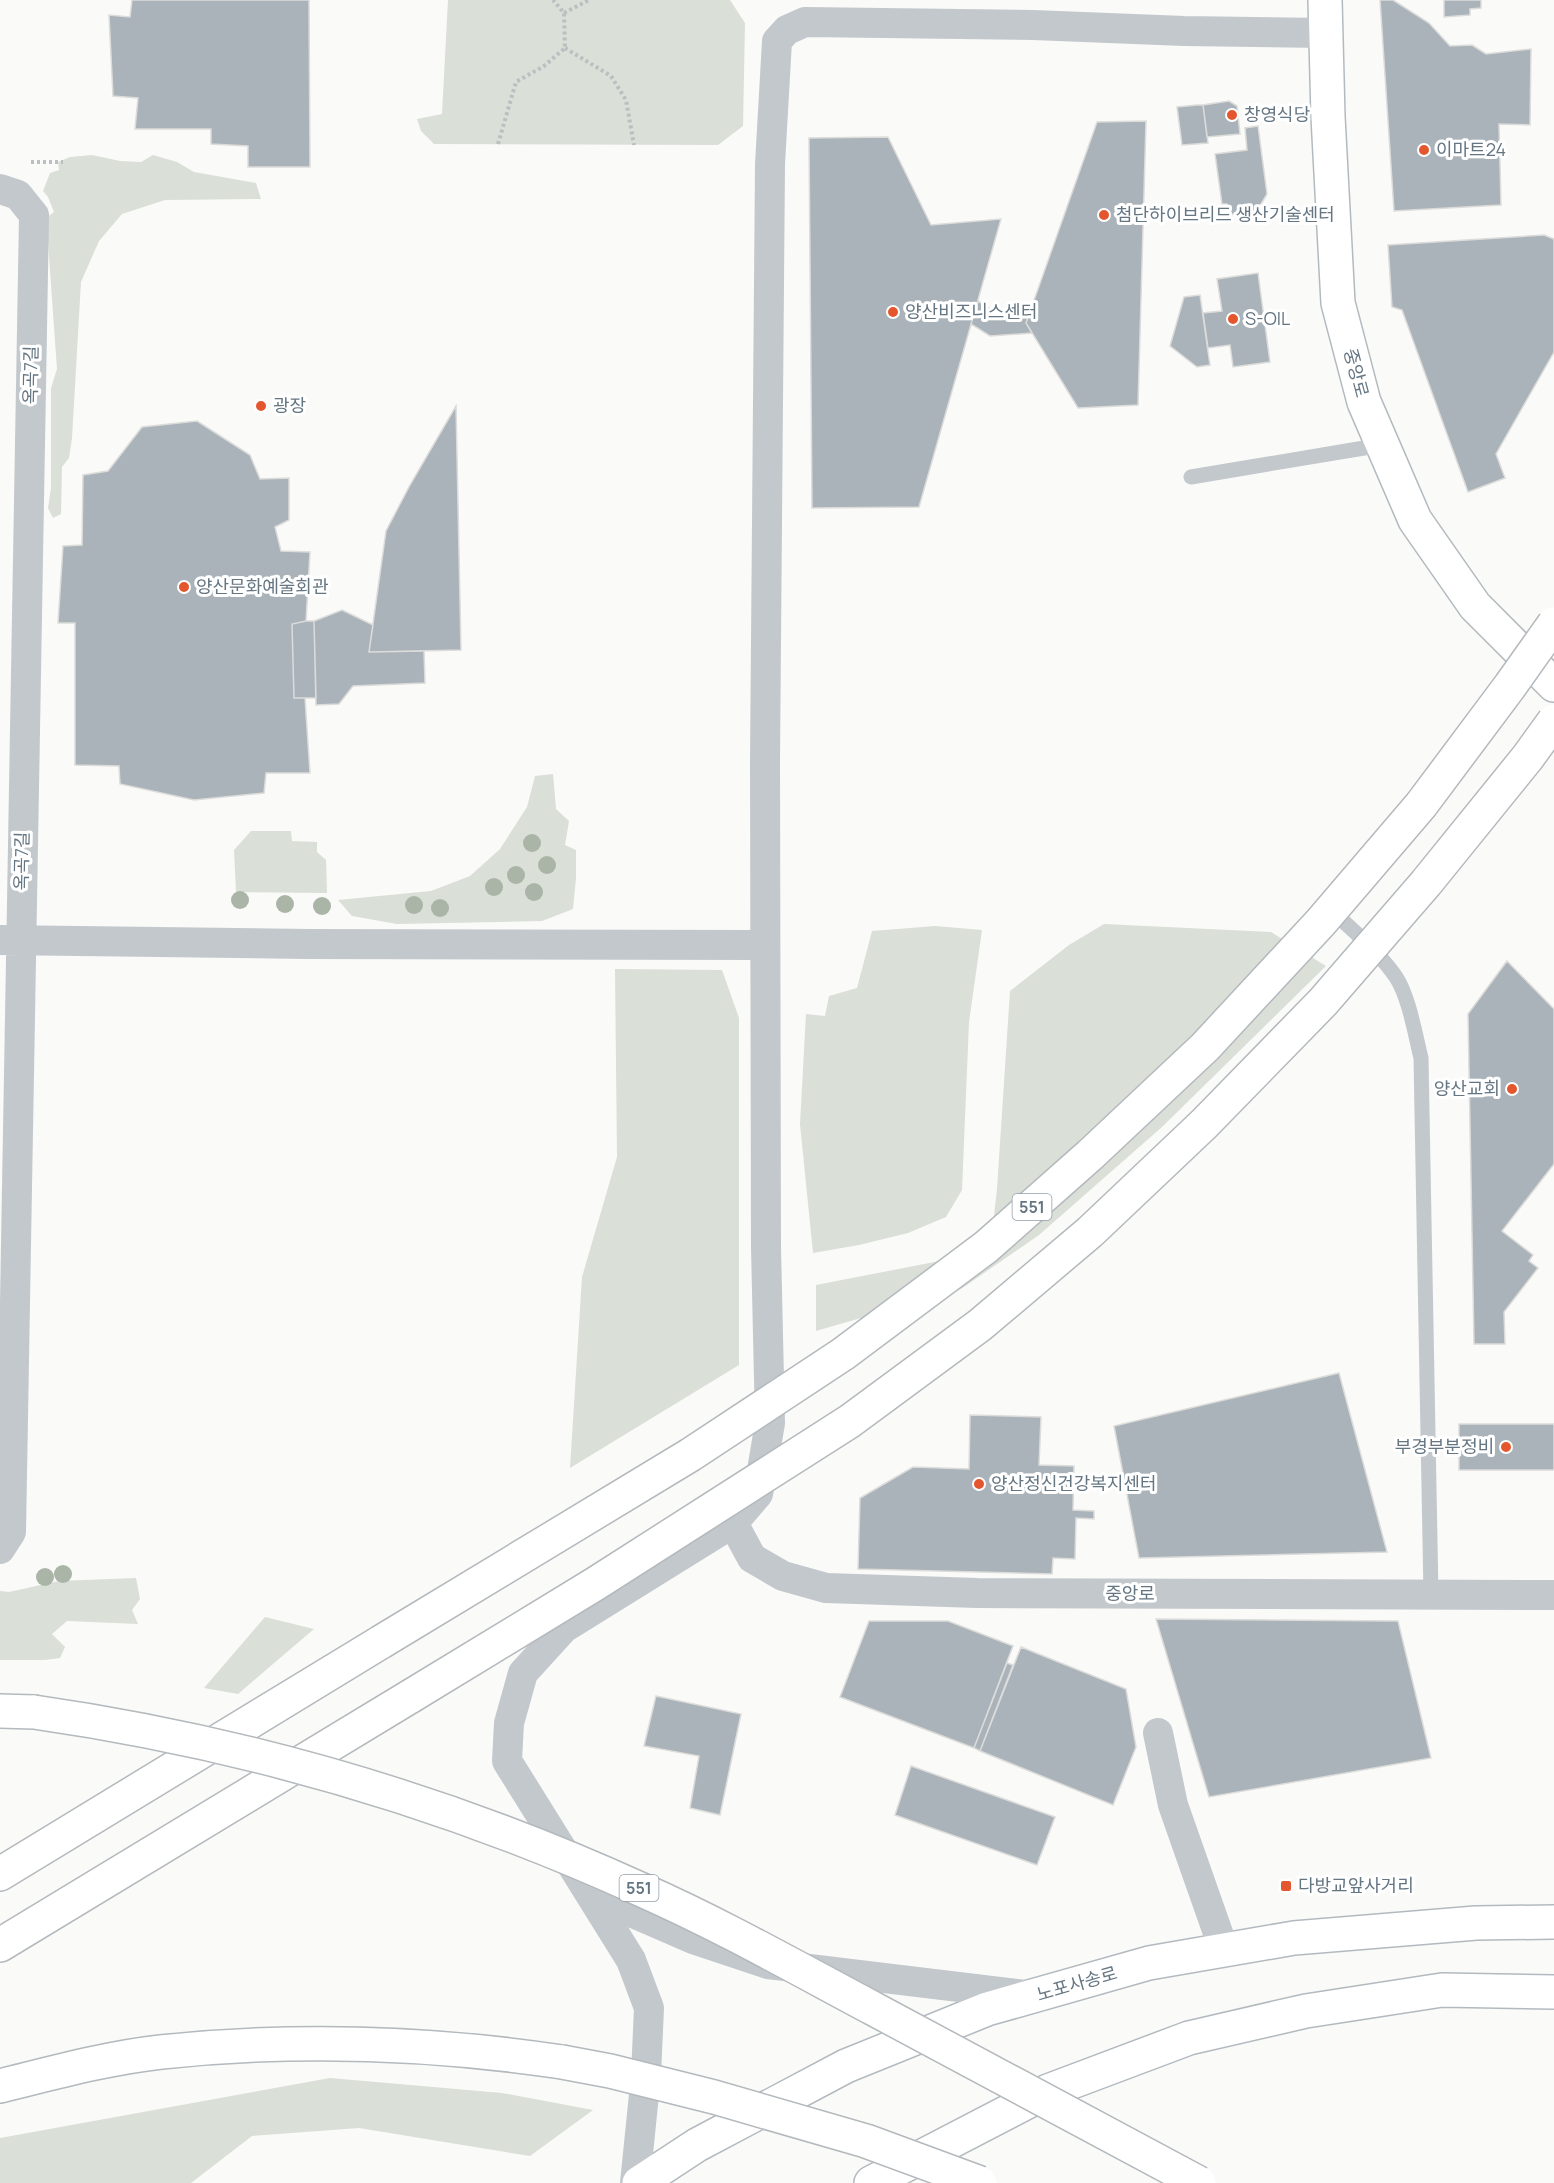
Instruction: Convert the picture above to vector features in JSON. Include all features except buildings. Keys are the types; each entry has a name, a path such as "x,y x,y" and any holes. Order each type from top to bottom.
{"main road":[{"name":"중앙로","path":"1325,0 1338,303 1364,402 1414,520 1475,606 1554,685"},
{"name":"551","path":"0,1874 690,1455 843,1354 986,1247 1090,1155 1205,1047 1321,922 1421,805 1554,624"},
{"path":"0,1945 595,1584 850,1421 980,1325 1090,1232 1204,1124 1323,1002 1426,884 1554,721"},
{"name":"551","path":"0,1711 34,1712 158,1732 219,1745 386,1793 510,1834 642,1890 739,1937 1199,2183"},
{"name":"노포사송로","path":"637,2183 697,2145 846,2066 987,2009 1149,1963 1294,1938 1476,1923 1554,1922"},
{"path":"872,2183 1048,2091 1189,2038 1306,2011 1442,1990 1554,1992"},
{"path":"0,2086 58,2071 159,2053 278,2044 379,2044 507,2054 610,2071 714,2097 866,2141 980,2183"}],"street":[{"path":"637,2183 649,2008 631,1960 507,1761 509,1723 523,1673 564,1628 733,1523 758,1494 770,1423 766,1246 765,945 770,164 777,41 788,30 805,22 1033,25 1184,31 1326,33"},
{"name":"옥곡7길","path":"0,189 18,195 34,215 10,940 11,1532 0,1549"},
{"path":"10,940 321,944 765,945"},
{"name":"중앙로","path":"733,1523 752,1558 783,1575 826,1588 977,1593 1554,1595"},
{"path":"1158,1733 1173,1805 1224,1950"},
{"path":"566,1856 633,1913 693,1939 768,1964 1034,1996"}],"lane":[{"path":"1191,477 1382,445"},
{"path":"1341,919 1365,941 1397,978 1412,1017 1421,1058 1431,1595"}],"path":[{"path":"553,0 564,13 565,48"},
{"path":"564,13 589,0"},
{"path":"498,144 516,82 544,66 565,48"},
{"path":"565,48 611,76 626,100 634,145"}],"shaded area":[{"path":"448,0 730,0 745,23 743,126 718,145 434,144 421,131 417,119 442,114"},
{"path":"92,155 120,161 141,162 153,155 177,162 194,172 256,183 261,199 165,200 122,214 99,241 81,282 72,438 69,458 62,467 61,514 53,518 48,508 51,488 51,388 57,369 48,242 43,220 54,212 43,191 50,173 59,170 58,162 70,157"},
{"path":"553,774 556,809 569,821 565,845 576,850 573,909 542,921 397,924 352,916 338,900 431,891 470,876 500,849 527,807 535,776"},
{"path":"251,831 291,831 292,841 317,842 317,852 326,860 327,893 236,892 234,850"},
{"path":"1104,924 1271,932 1326,966 1162,1127 1039,1235 961,1289 816,1331 816,1285 955,1258 993,1224 1010,991 1069,945"},
{"path":"935,926 982,930 969,1022 962,1190 946,1217 908,1233 813,1253 800,1124 806,1014 825,1016 829,996 857,988 872,931"},
{"path":"615,969 722,970 739,1018 739,1365 570,1468 582,1277 617,1157"},
{"path":"136,1578 140,1599 132,1610 138,1624 67,1621 52,1634 65,1647 60,1658 0,1660 0,1591 9,1592 59,1581"},
{"path":"265,1617 314,1629 238,1694 204,1688"},
{"path":"330,2078 502,2093 593,2110 530,2156 359,2128 252,2136 191,2183 0,2183 0,2138"}],"place":[{"name":"창영식당","path":"1232,115"},
{"name":"이마트24","path":"1424,150"},
{"name":"첨단하이브리드 생산기술센터","path":"1104,215"},
{"name":"양산비즈니스센터","path":"893,312"},
{"name":"S-OIL","path":"1233,319"},
{"name":"광장","path":"261,406"},
{"name":"양산문화예술회관","path":"184,587"},
{"name":"양산교회","path":"1512,1089"},
{"name":"부경부분정비","path":"1506,1447"},
{"name":"양산정신건강복지센터","path":"979,1484"},
{"name":"다방교앞사거리","path":"1286,1886"}]}
